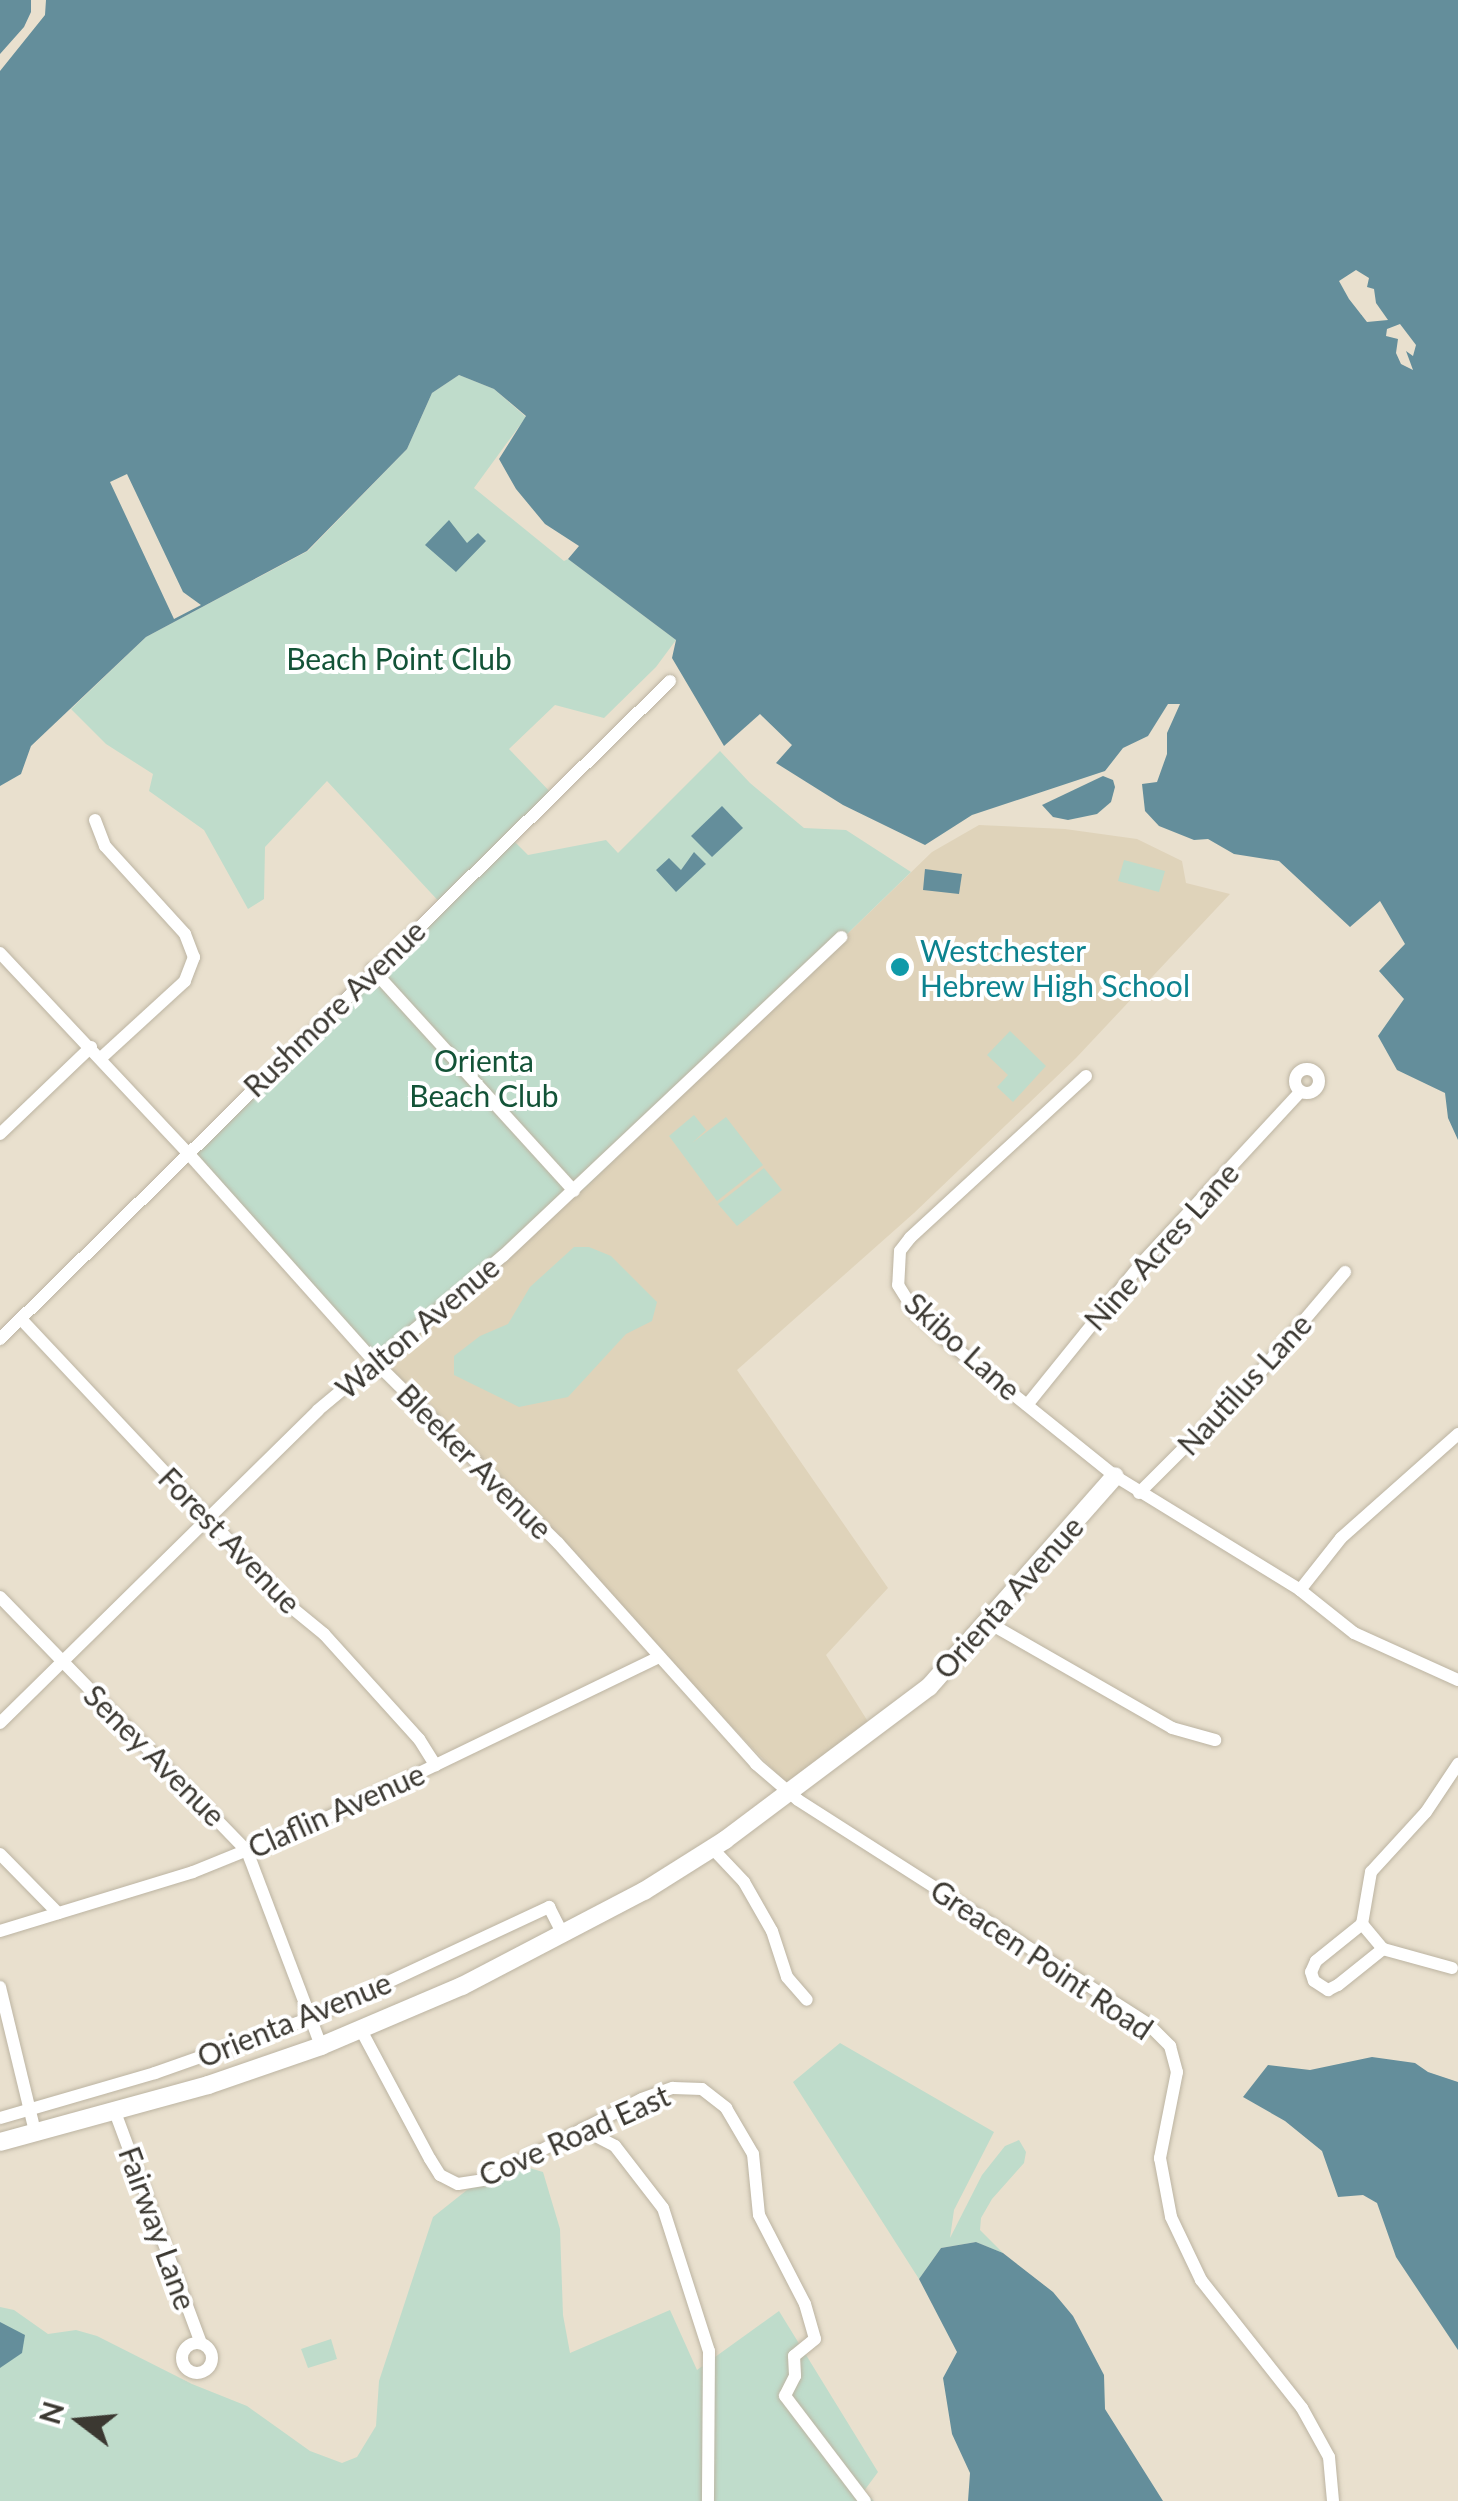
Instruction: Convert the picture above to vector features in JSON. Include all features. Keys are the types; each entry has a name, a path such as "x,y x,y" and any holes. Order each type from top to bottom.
{"street":[{"name":"Rushmore Avenue","path":"0,1338 372,969 670,681"},
{"path":"95,820 106,846 185,934 194,957 185,981 101,1058"},
{"name":"Walton Avenue","path":"0,1722 206,1516 373,1360 503,1256 842,938"},
{"name":"Bleeker Avenue","path":"0,952 187,1152 373,1360 558,1543 756,1764 787,1792"},
{"path":"372,969 574,1190"},
{"path":"0,1134 91,1047"},
{"name":"Skibo Lane","path":"1086,1076 910,1238 900,1251 895,1278 915,1312 1115,1476"},
{"name":"Nine Acres Lane","path":"1028,1405 1139,1266 1301,1091"},
{"name":"Nautilus Lane","path":"1139,1493 1262,1371 1345,1272"},
{"name":"Forest Avenue","path":"21,1319 291,1606 324,1634 419,1739 435,1764"},
{"path":"1300,1590 1342,1538 1458,1434"},
{"path":"1115,1476 1300,1590 1354,1633 1458,1680"},
{"name":"Orienta Avenue","path":"0,2142 116,2112 361,2030 563,1935 712,1848 929,1686 1115,1476"},
{"name":"Seney Avenue","path":"0,1597 247,1851 321,2046"},
{"path":"988,1623 1172,1728 1215,1740"},
{"name":"Claflin Avenue","path":"0,1931 247,1851 659,1657"},
{"path":"1383,1948 1328,1990 1314,1981 1316,1961 1362,1924 1372,1872 1426,1812 1458,1764"},
{"name":"Greacen Point Road","path":"787,1792 1147,2023 1170,2046 1176,2072 1160,2158 1170,2217 1201,2280 1302,2408 1329,2457 1333,2501"},
{"path":"712,1848 744,1882 772,1930 787,1977 807,2000"},
{"path":"0,1854 58,1913"},
{"name":"Orienta Avenue","path":"0,2118 156,2073 311,2018 549,1907 563,1935"},
{"path":"1362,1924 1383,1948 1452,1968"},
{"path":"0,1987 36,2132"},
{"name":"Cove Road East","path":"361,2030 440,2176 458,2184 482,2180 642,2098 690,2087 709,2093 726,2108 754,2154 760,2215 805,2304 815,2339 794,2356 795,2376 785,2396 865,2501"},
{"name":"Fairway Lane","path":"116,2112 201,2343"},
{"path":"582,2129 615,2146 663,2208 679,2268 705,2333 708,2501"}],"shaded area":[{"path":"979,825 1065,829 1137,839 1182,861 1186,883 1230,894 1076,1058 914,1213 737,1370 888,1588 826,1655 872,1728 787,1784 378,1358 585,1188 932,852"}],"green space":[{"path":"459,375 494,389 526,417 474,488 564,561 568,559 676,640 656,667 604,718 555,705 509,749 555,797 515,842 528,855 606,840 618,853 720,751 750,783 804,828 846,830 911,872 585,1188 378,1358 191,1151 444,907 327,781 265,847 264,899 248,909 204,830 149,791 153,774 106,744 71,709 146,637 308,551 407,449 432,393"},
{"path":"1124,860 1165,871 1159,892 1118,881"},
{"path":"1010,1031 1046,1066 1013,1102 997,1087 1008,1075 987,1055"},
{"path":"694,1115 706,1130 692,1143 726,1117 763,1165 717,1201 669,1136"},
{"path":"764,1168 782,1190 737,1226 718,1204"},
{"path":"574,1247 589,1247 611,1256 657,1302 652,1321 626,1334 568,1397 519,1407 454,1375 454,1356 480,1336 508,1324 530,1287"},
{"path":"840,2043 994,2132 954,2210 950,2238 982,2175 1005,2146 1019,2140 1026,2152 1024,2163 992,2199 981,2218 980,2230 1003,2253 976,2242 941,2248 919,2279 793,2082"},
{"path":"523,2166 543,2172 560,2229 563,2315 570,2353 670,2310 697,2370 779,2311 878,2472 864,2491 874,2501 0,2501 0,2307 14,2310 48,2334 76,2330 97,2336 192,2384 247,2406 310,2451 342,2463 357,2457 376,2426 379,2381 433,2217 467,2190"},
{"path":"331,2339 337,2359 308,2368 301,2349"}],"water":[{"path":"0,0 1458,0 1458,1140 1448,1118 1445,1093 1397,1070 1378,1036 1404,999 1379,971 1405,944 1380,901 1350,927 1279,861 1234,854 1208,839 1194,840 1159,826 1145,811 1142,784 1157,782 1167,754 1167,733 1180,704 1168,704 1148,736 1123,748 1105,771 972,815 925,845 843,805 776,763 792,745 760,714 724,746 672,658 676,640 568,559 579,546 545,524 516,489 499,459 526,416 494,389 459,375 432,393 407,449 307,551 146,637 31,746 21,774 0,786","holes":["1356,270 1369,278 1367,287 1374,289 1376,303 1388,320 1367,322 1349,299 1339,281","1400,324 1416,345 1413,356 1406,351 1413,370 1401,364 1396,353 1398,339 1386,336 1387,329"]},
{"path":"449,520 467,543 478,533 486,541 456,572 425,545"},
{"path":"1103,776 1113,780 1115,787 1111,802 1097,814 1068,820 1053,817 1042,805"},
{"path":"722,806 743,828 712,857 691,836"},
{"path":"694,852 706,864 676,892 656,870 669,858 681,870"},
{"path":"925,869 962,874 959,894 923,890"},
{"path":"1372,2057 1415,2063 1458,2082 1458,2350 1396,2257 1377,2203 1363,2195 1338,2197 1322,2151 1285,2121 1243,2097 1268,2065 1310,2070"},
{"path":"976,2242 1003,2253 1053,2292 1073,2316 1104,2375 1105,2409 1163,2501 968,2501 970,2473 952,2434 943,2378 957,2352 919,2279 941,2248"},
{"path":"0,2322 25,2335 22,2353 0,2368"}],"pier":[{"path":"31,0 46,0 45,15 0,71 0,54 24,27 31,12"},
{"path":"127,474 183,592 201,605 174,619 110,482"}],"place":[{"name":"Westchester Hebrew High School","path":"900,967"}],"park label":[{"name":"Beach Point Club","path":"399,658"},
{"name":"Orienta Beach Club","path":"484,1077"}]}
